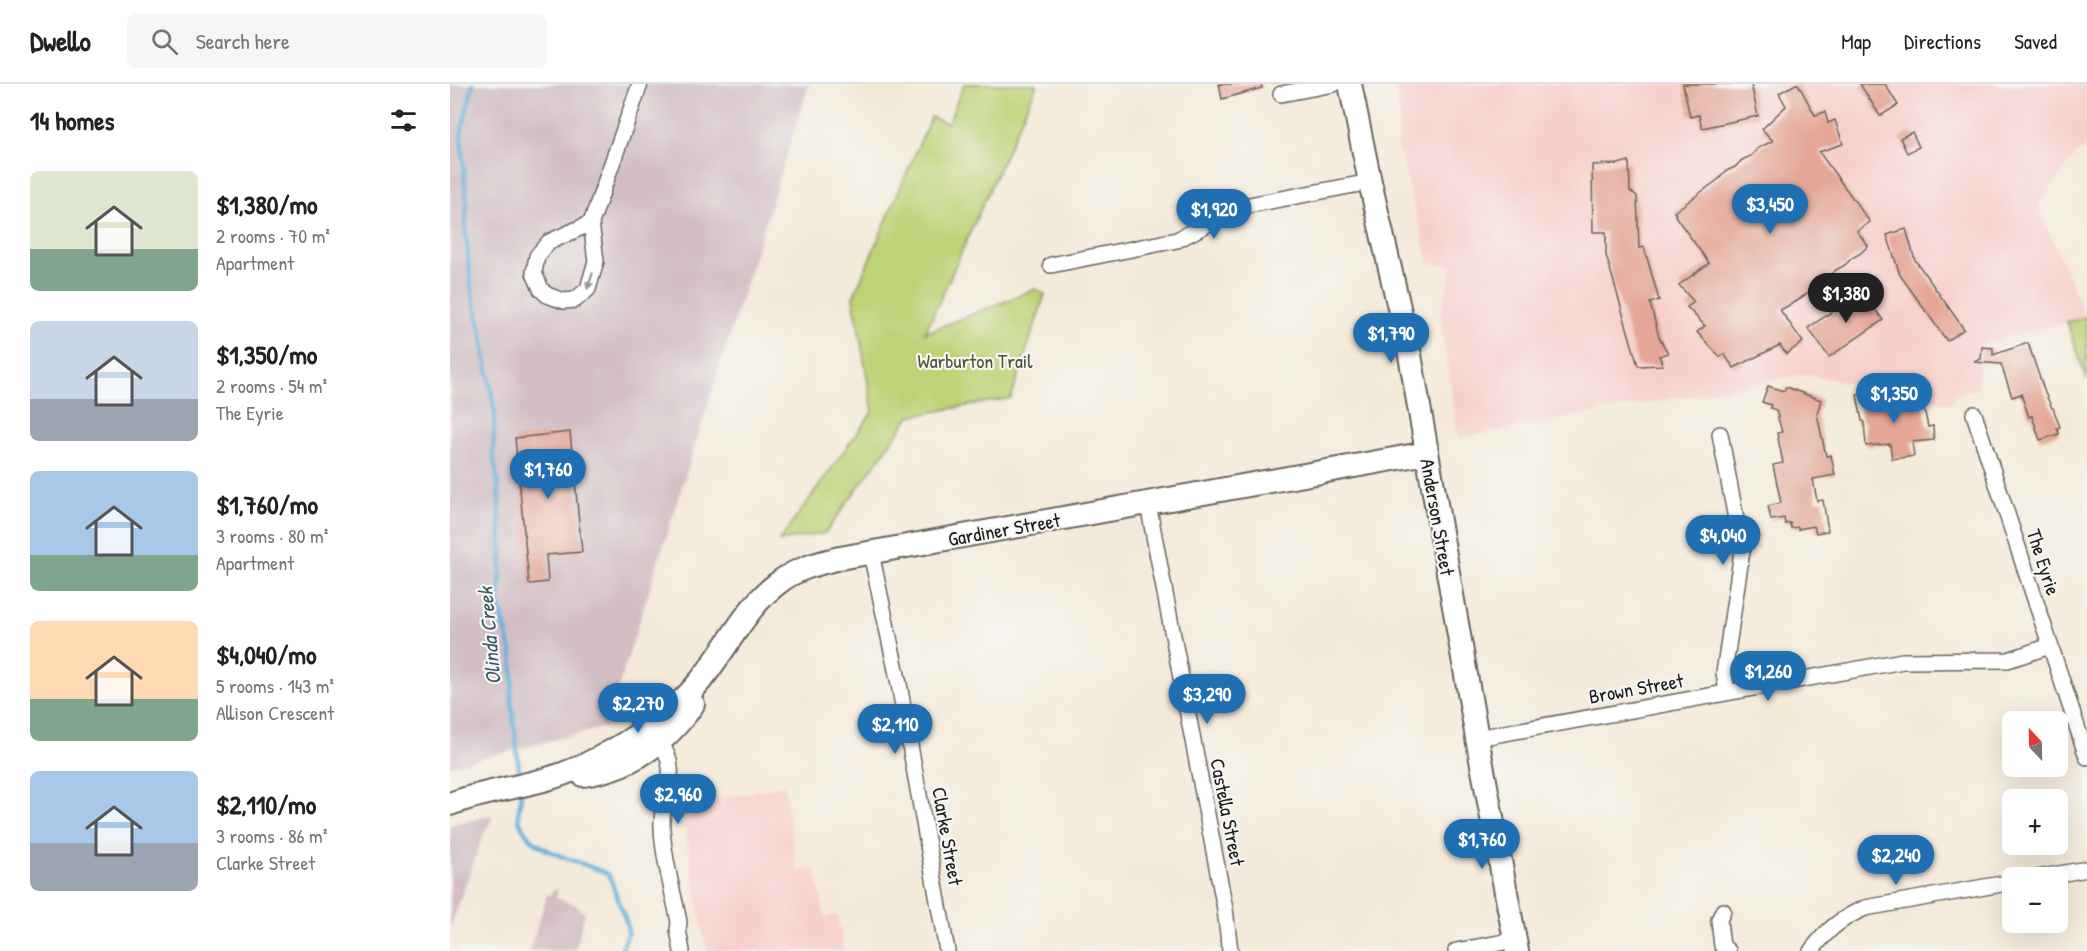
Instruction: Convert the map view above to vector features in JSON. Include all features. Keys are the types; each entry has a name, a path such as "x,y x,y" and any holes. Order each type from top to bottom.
{"main road":[{"name":"Anderson Street","path":"1350,84 1410,355 1516,945"},
{"name":"Gardiner Street","path":"451,803 546,780 606,770 638,758 654,735 672,731 692,706 714,664 755,607 778,583 813,565 840,558 1427,453"}],"street":[{"path":"591,223 549,242 537,256 534,273 541,289 547,295 564,301 575,300 588,290 596,261 591,223 640,84"},
{"path":"1281,94 1334,84"},
{"path":"1051,265 1177,240 1232,211 1249,205 1370,182"},
{"name":"The Eyrie","path":"1974,414 2087,757"},
{"path":"1720,434 1742,551 1724,673 1727,692"},
{"name":"Castella Street","path":"1148,504 1223,897 1230,951"},
{"name":"Clarke Street","path":"871,553 899,684 947,951"},
{"name":"Brown Street","path":"1477,738 1903,662 2008,660 2050,646"},
{"path":"654,735 666,752 671,769 662,827 682,951"},
{"path":"2068,872 2087,869"},
{"path":"1812,951 1827,931 1846,916 1865,908 2002,884"},
{"path":"1723,911 1719,920 1722,946 1728,951"},
{"path":"1456,951 1516,945"}],"shaded area":[{"path":"450,84 809,84 606,727 450,766"},
{"path":"1395,84 2087,84 2087,150 2077,152 2038,206 2086,317 1981,344 1978,389 1965,391 1956,396 1950,404 1806,374 1458,438 1440,314 1453,266 1429,263 1398,147 1400,118"},
{"path":"784,785 797,871 815,868 825,917 837,915 844,951 706,951 681,807"},
{"path":"491,815 492,819 484,833 450,929 450,825"},
{"path":"553,889 558,890 556,898 575,904 585,913 575,951 529,951 547,895 550,895"}],"green space":[{"name":"Warburton Trail","path":"964,84 1037,84 925,333 1036,289 1045,294 1011,398 910,416 825,533 779,541 873,411 853,297 931,117 948,123"},
{"path":"2087,317 2087,380 2067,322"}],"building":[{"path":"1219,84 1261,84 1262,88 1222,99"},
{"path":"1683,84 1751,84 1758,116 1702,128 1699,115 1690,117"},
{"path":"1796,84 1815,115 1825,112 1828,123 1835,120 1843,144 1819,152 1870,222 1857,231 1868,246 1797,301 1780,310 1803,342 1786,354 1780,345 1734,368 1724,354 1720,357 1697,332 1705,326 1687,307 1694,302 1679,285 1709,263 1674,212 1719,179 1726,171 1751,156 1758,148 1773,141 1762,129 1786,106 1779,93"},
{"path":"1860,84 1885,84 1898,105 1880,116"},
{"path":"1912,132 1919,147 1907,153 1900,138"},
{"path":"1629,161 1630,191 1637,196 1639,248 1644,247 1659,300 1650,303 1659,337 1668,353 1659,356 1663,365 1638,366 1606,255 1606,232 1593,232 1592,165 1618,164"},
{"path":"1906,229 1915,260 1964,329 1947,341 1900,275 1887,235"},
{"path":"1862,291 1883,320 1829,357 1808,328"},
{"path":"2028,343 2045,393 2060,427 2057,428 2059,434 2040,440 2021,394 2012,397 2001,364 1974,362 1981,359 1982,347 1993,348 1993,355"},
{"path":"1768,386 1784,391 1786,387 1821,400 1817,414 1826,456 1831,455 1835,475 1813,479 1817,501 1823,500 1828,531 1816,533 1814,526 1791,528 1790,523 1785,524 1784,518 1771,520 1768,506 1781,503 1773,465 1783,463 1777,433 1782,432 1776,410 1770,408 1771,405 1762,402"},
{"path":"1866,393 1897,399 1898,404 1920,400 1921,404 1923,403 1928,427 1933,426 1934,440 1912,442 1914,456 1892,459 1890,444 1866,446 1864,421 1862,421 1857,395"},
{"path":"570,432 582,552 546,555 548,582 529,584 515,438"}],"waterway":[{"name":"Olinda Creek","path":"473,84 461,134 467,204 465,226 472,293 481,330 495,414 493,452 498,484 502,553 499,603 512,655 511,696 520,779"},
{"name":"Olinda Creek","path":"521,791 519,819 525,831 534,841 558,855 609,875 627,924 628,933 621,951"}]}
